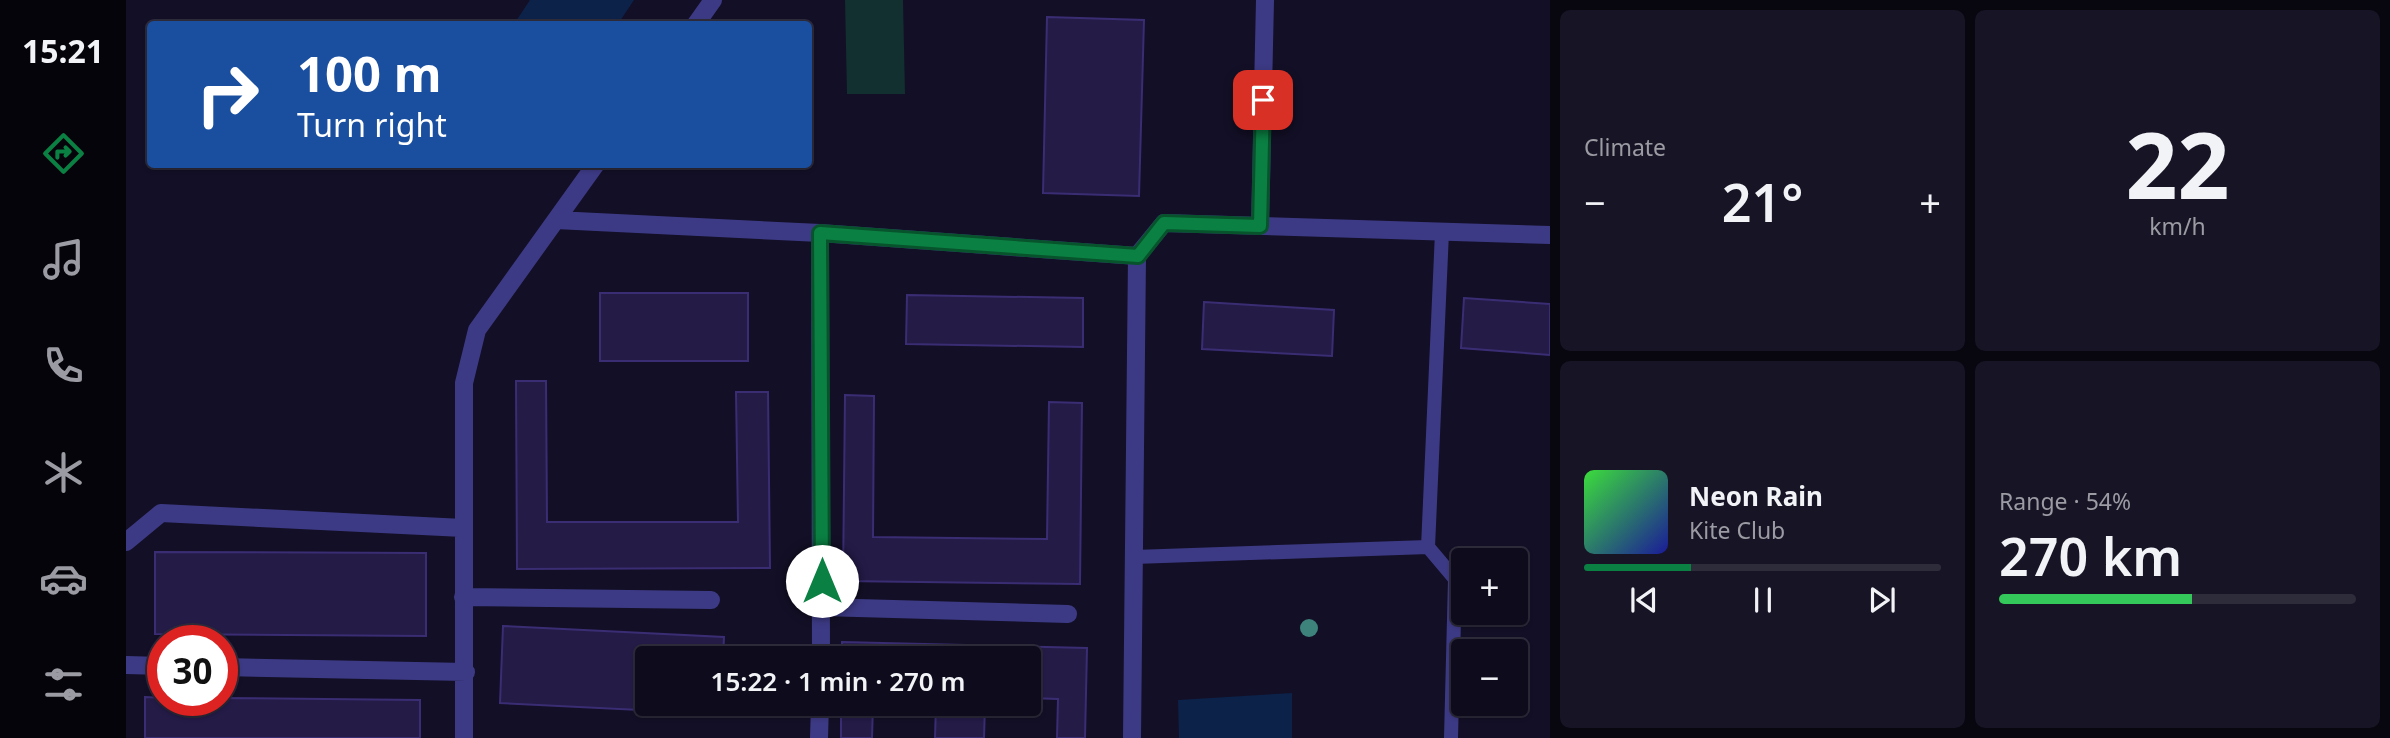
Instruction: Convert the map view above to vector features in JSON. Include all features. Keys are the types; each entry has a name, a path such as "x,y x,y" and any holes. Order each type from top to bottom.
{"street":[{"path":"698,21 713,0"},
{"path":"1260,226 1265,0"},
{"path":"464,738 464,383 477,330 593,168"},
{"path":"556,220 820,233 1138,256"},
{"path":"1132,738 1138,256 1164,223 1550,235"},
{"path":"820,233 821,646"},
{"path":"126,542 161,513 463,528"},
{"path":"463,597 710,600"},
{"path":"822,607 1068,614"},
{"path":"126,665 147,666"},
{"path":"238,667 466,672"},
{"path":"819,738 820,716"}],"lane":[{"path":"1442,232 1428,547 1455,579 1451,738"},
{"path":"1134,557 1428,547"}],"green space":[{"path":"845,0 903,0 905,94 847,94"}],"water":[{"path":"530,0 634,0 620,21 516,21"},
{"path":"1292,693 1292,738 1179,738 1178,700"}],"building":[{"path":"1047,17 1144,20 1139,196 1043,193"},
{"path":"600,293 748,293 748,361 600,361"},
{"path":"907,295 1083,298 1083,347 906,344"},
{"path":"1464,298 1550,304 1550,355 1461,348"},
{"path":"1204,302 1334,310 1332,356 1202,349"},
{"path":"516,381 546,381 547,522 738,522 736,392 768,392 770,568 517,569"},
{"path":"845,395 874,396 873,537 1047,539 1049,402 1082,403 1080,584 843,581"},
{"path":"155,552 426,553 426,636 238,635 238,625 155,625"},
{"path":"503,626 724,637 724,646 635,646 635,710 500,703"},
{"path":"842,642 1005,646 842,646"},
{"path":"1041,647 1087,648 1085,738 1057,738 1058,699 1041,698"},
{"path":"145,697 147,716 238,716 238,698 420,700 420,738 145,738"},
{"path":"841,716 873,716 872,738 841,738"},
{"path":"936,716 985,716 984,738 935,738"}],"route":[{"path":"822,581 820,233 1138,256 1164,223 1260,226 1263,100"}]}
